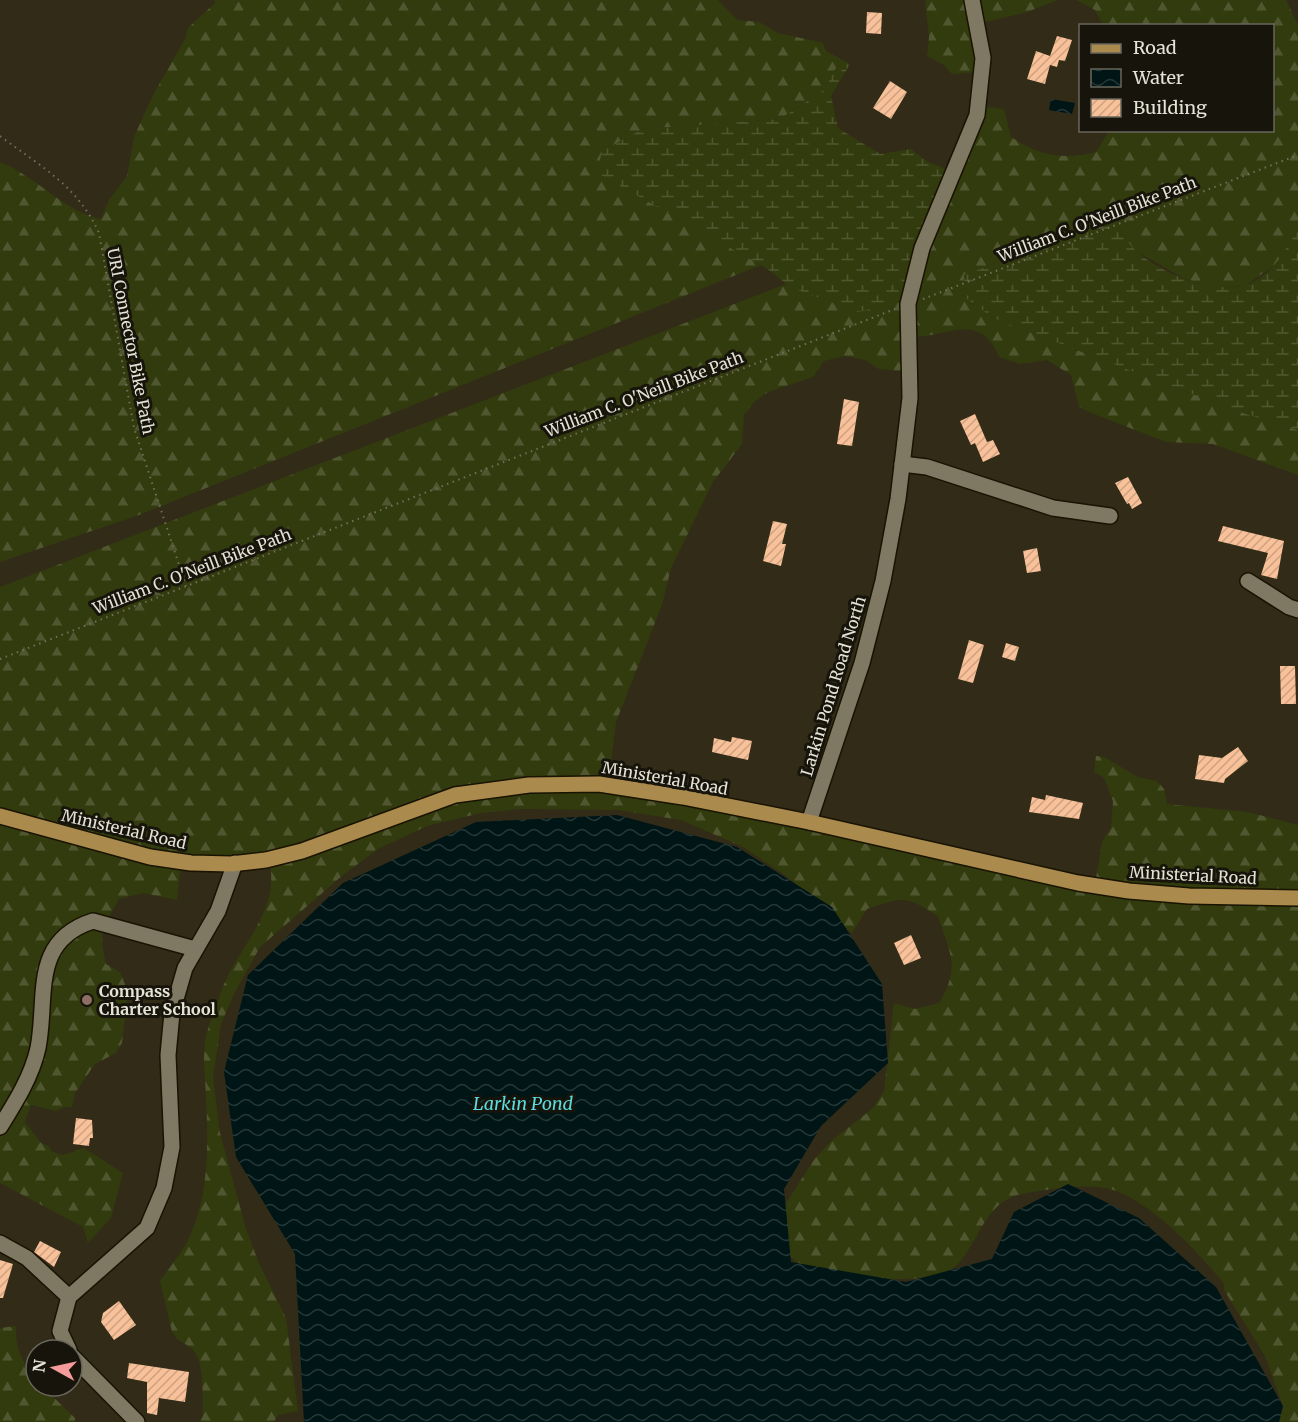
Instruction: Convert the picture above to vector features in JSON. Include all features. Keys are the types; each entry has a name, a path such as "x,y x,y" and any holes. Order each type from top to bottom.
{"main road":[{"name":"Ministerial Road","path":"0,816 150,857 190,863 236,863 266,860 302,851 455,795 529,785 598,784 683,797 809,822 1078,883 1129,891 1189,896 1298,898"}],"street":[{"name":"Larkin Pond Road North","path":"809,822 862,663 883,581 910,398 908,304 922,248 976,115 983,58 972,0"},
{"path":"902,464 927,467 1053,508 1110,516"},
{"path":"1248,580 1289,608 1298,610"},
{"path":"63,1338 60,1331 69,1296 147,1228 157,1209 169,1170 172,1147 168,1066 172,1013 185,968 218,911 236,863"},
{"path":"0,1127 20,1095 37,1050 44,979 56,942 80,926 93,921 195,949"},
{"path":"0,1243 27,1258 69,1296"},
{"path":"84,1368 137,1422"}],"path":[{"name":"URI Connector Bike Path","path":"0,136 70,188 88,210 99,233 134,428 186,586"},
{"name":"William C. O'Neill Bike Path","path":"0,659 908,304 1298,155"}],"green space":[{"path":"214,0 718,0 737,20 759,22 778,33 823,43 826,51 841,59 824,90 780,119 643,129 597,173 761,265 139,515 0,562 0,162 26,176 74,209 101,219 109,200 127,176 134,137 153,95 185,39 188,28 215,3"},
{"path":"925,0 1058,0 1027,12 977,24 980,72 952,74 944,65 927,56 929,37"},
{"path":"1076,0 1286,0 1298,25 1298,229 1279,262 1246,285 1216,289 1183,278 1136,251 1123,237 1116,217 964,275 967,293 962,295 993,318 1237,411 1298,430 1298,475 1213,444 1166,442 1089,412 1079,407 1071,375 1047,360 1020,364 999,357 991,342 982,334 971,330 909,337 902,371 879,369 865,360 845,356 824,361 813,377 768,392 755,401 744,415 742,444 713,482 671,568 662,605 616,722 609,777 626,788 1095,884 1102,842 1111,827 1113,801 1104,778 1094,772 1096,756 1104,757 1138,777 1157,781 1164,789 1167,804 1248,812 1298,825 1298,1422 1279,1422 1283,1406 1265,1356 1224,1290 1224,1284 1201,1257 1170,1227 1154,1213 1121,1193 1105,1188 1075,1187 1017,1195 998,1205 963,1258 947,1273 936,1278 824,1281 786,1254 783,1208 813,1161 830,1142 872,1109 884,1091 894,1003 915,1009 939,1003 946,990 952,969 949,950 938,916 911,901 897,900 867,909 852,933 785,875 743,847 681,820 618,810 522,809 481,813 427,826 378,849 343,875 260,947 234,994 221,1024 213,1078 220,1133 246,1229 259,1263 286,1318 298,1411 278,1415 274,1422 200,1422 203,1415 199,1363 193,1350 176,1338 172,1332 160,1281 188,1240 200,1205 207,1150 204,1058 206,1036 228,975 263,915 271,882 270,863 181,863 177,900 143,893 119,899 106,923 102,944 106,964 120,972 128,992 122,1043 116,1053 95,1064 75,1093 72,1107 64,1107 56,1111 31,1105 25,1122 41,1143 49,1146 51,1151 63,1155 84,1148 123,1173 111,1218 88,1243 83,1227 0,1183 0,587 786,284 792,288 911,300 976,106 1004,109 1011,137 1042,152 1062,156 1096,152 1108,132 1274,132 1274,24 1102,24 1095,10"},
{"path":"841,59 850,64 831,96 838,128 880,154 911,149 928,162 952,171 911,300 858,312 792,288 766,268 597,173 602,151 643,129 780,119 824,90"},
{"path":"1116,217 1125,239 1148,260 1180,277 1214,287 1245,285 1262,276 1270,270 1298,229 1298,430 1237,411 993,318 962,295 967,293 964,275"},
{"path":"16,1326 18,1348 24,1362 24,1398 54,1398 75,1418 75,1422 0,1422 0,1328"}],"water":[{"path":"1051,99 1075,103 1072,114 1049,110"},
{"name":"Larkin Pond","path":"617,815 737,847 832,907 882,984 888,1063 821,1126 784,1189 791,1262 906,1282 992,1259 1014,1212 1068,1184 1139,1218 1216,1287 1283,1406 1279,1422 304,1422 295,1254 236,1157 224,1072 248,975 343,883 476,822"}],"building":[{"path":"867,12 882,13 881,34 866,33"},
{"path":"1057,36 1072,40 1065,61 1059,60 1057,67 1050,65 1045,84 1027,79 1036,51 1050,56"},
{"path":"890,81 907,92 891,119 873,108"},
{"path":"844,399 859,402 852,446 837,444"},
{"path":"975,414 987,442 993,440 1000,454 983,462 975,443 971,445 960,421"},
{"path":"1128,477 1142,503 1132,509 1115,483"},
{"path":"773,521 787,524 782,544 786,544 781,566 763,561"},
{"path":"1223,526 1284,541 1277,579 1261,575 1268,553 1218,541"},
{"path":"1037,548 1041,571 1027,573 1023,551"},
{"path":"969,640 984,645 973,683 958,679"},
{"path":"1006,643 1019,647 1015,661 1002,657"},
{"path":"1280,666 1295,666 1296,704 1281,704"},
{"path":"732,737 752,741 748,760 712,752 714,738 731,742"},
{"path":"1238,747 1248,761 1225,779 1224,783 1195,779 1199,755 1222,758"},
{"path":"1046,795 1083,803 1079,819 1029,812 1032,797 1045,800"},
{"path":"911,935 921,958 904,965 894,943"},
{"path":"76,1118 92,1120 93,1138 90,1138 89,1146 73,1144"},
{"path":"40,1241 61,1252 54,1267 34,1252"},
{"path":"0,1260 13,1264 3,1298 0,1298"},
{"path":"119,1301 136,1325 114,1340 101,1322 103,1313"},
{"path":"129,1363 189,1372 185,1402 159,1398 157,1415 147,1413 147,1382 127,1378"}],"place":[{"name":"Compass Charter School","path":"87,1000"}]}
